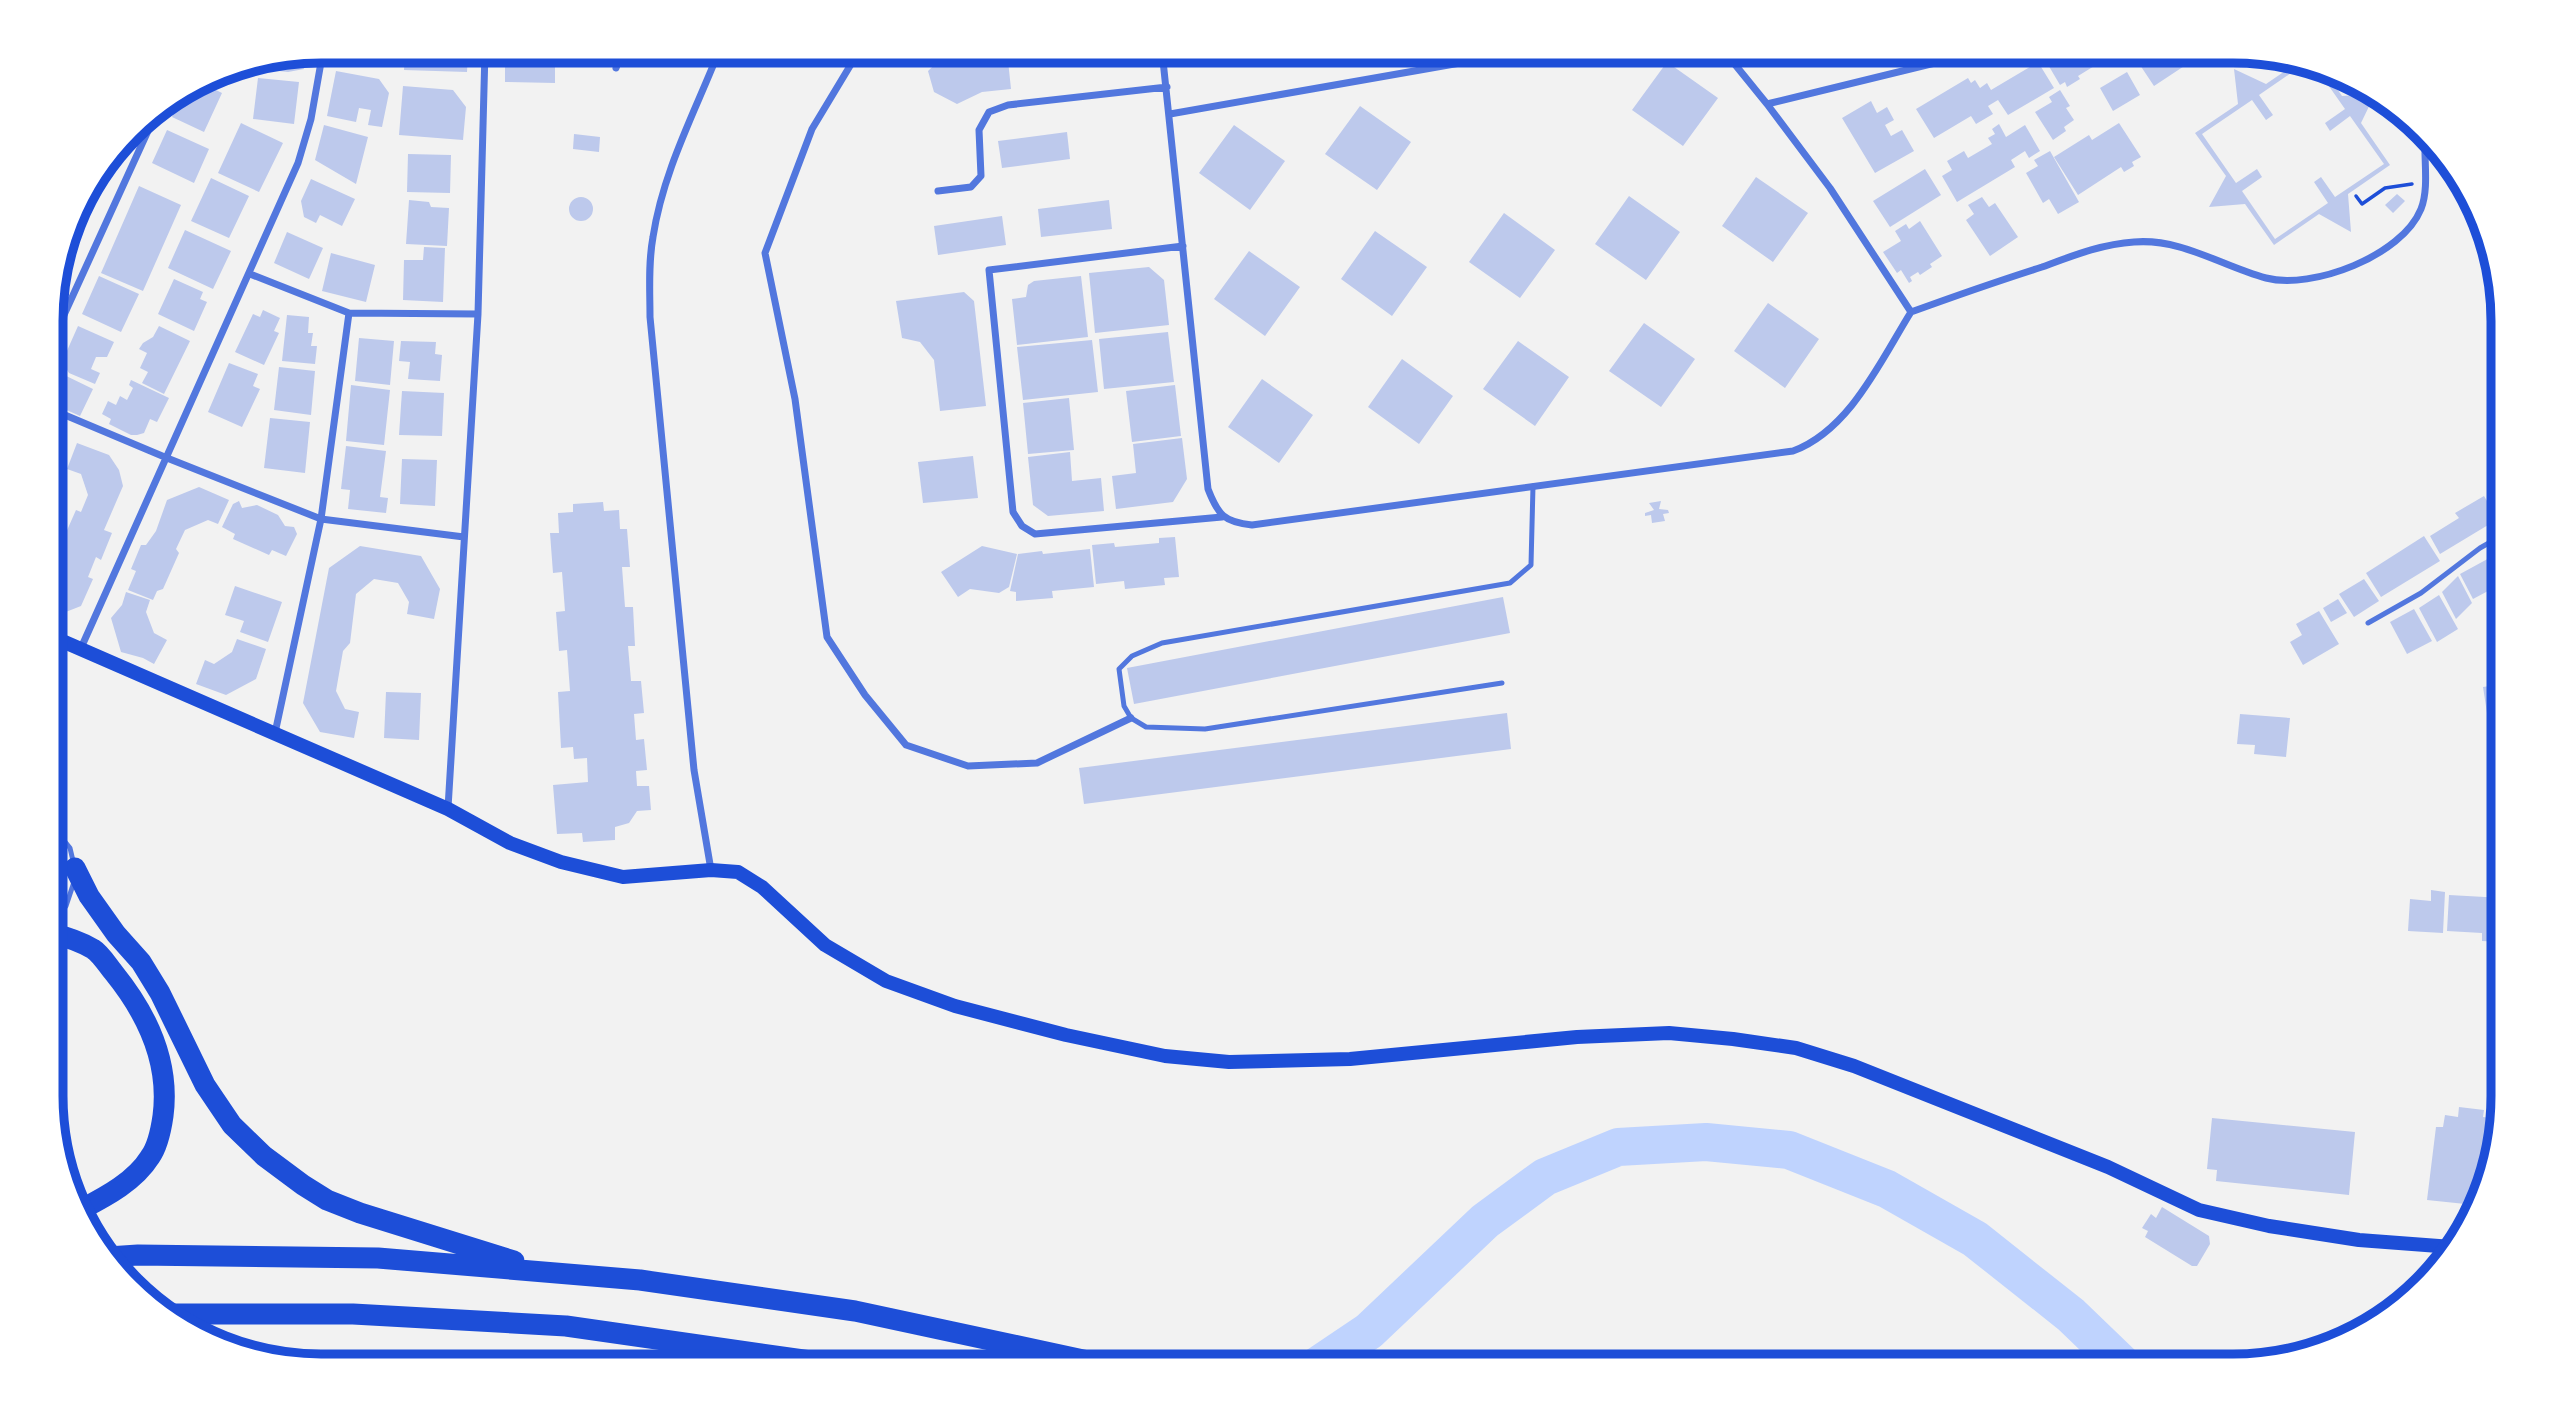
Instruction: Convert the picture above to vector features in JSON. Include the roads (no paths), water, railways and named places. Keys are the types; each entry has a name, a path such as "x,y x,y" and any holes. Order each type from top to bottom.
{"highway":[{"path":"75,869 89,896 116,934 141,962 160,993 205,1085 232,1125 264,1156 327,1200 360,1213 549,1272"},
{"path":"63,936 95,950 121,982 151,1031 161,1060 166,1092 162,1130 150,1157 125,1184 88,1206"},
{"path":"119,1256 378,1258 640,1280 855,1311 1061,1354"},
{"path":"184,1314 354,1314 566,1326 762,1354"}],"main road":[{"path":"63,641 448,809 510,843 561,862 623,877 710,870 738,872 754,882 825,945 886,981 955,1006 1165,1056 1229,1062 1350,1059 1577,1037 1670,1032 1796,1048 1854,1066 2108,1167 2199,1209 2269,1226 2359,1240 2442,1246"}],"street":[{"path":"81,648 298,163 311,119 321,63"},
{"path":"448,809 478,314 485,63"},
{"path":"616,68 618,63"},
{"path":"710,870 694,770 650,317 650,271 652,238 669,170 714,63"},
{"path":"852,63 812,129 765,253 796,399 827,637 865,695 906,745 968,765 1037,763 1130,718"},
{"path":"1164,63 1209,489 1222,517"},
{"path":"1170,114 1460,63"},
{"path":"1734,63 1829,188 1911,312"},
{"path":"1767,104 1935,63"},
{"path":"938,191 971,187 981,176 979,130 989,113 1008,105 1167,87"},
{"path":"63,316 148,130"},
{"path":"1183,246 989,270 1013,512 1022,526 1035,534 1222,517 1234,523 1252,525 1793,451 1807,445 1837,421 1869,382 1911,312 2101,247 2135,242 2185,247 2269,279 2317,276 2358,265 2377,256 2401,237 2421,209 2425,149"},
{"path":"250,274 349,313 478,314"},
{"path":"275,733 321,519 349,313"},
{"path":"63,414 321,519 464,537"}],"lane":[{"path":"1502,683 1205,729 1146,727 1130,718 1124,706 1119,669 1132,656 1162,643 1510,583 1531,565 1533,486"},
{"path":"2368,624 2421,593 2491,542"},
{"path":"63,839 70,848 75,869 74,888 63,909"}],"waterway":[{"path":"1335,1354 1369,1331 1485,1221 1545,1177 1618,1147 1706,1142 1789,1150 1887,1189 1975,1239 2071,1315 2112,1354"}]}
